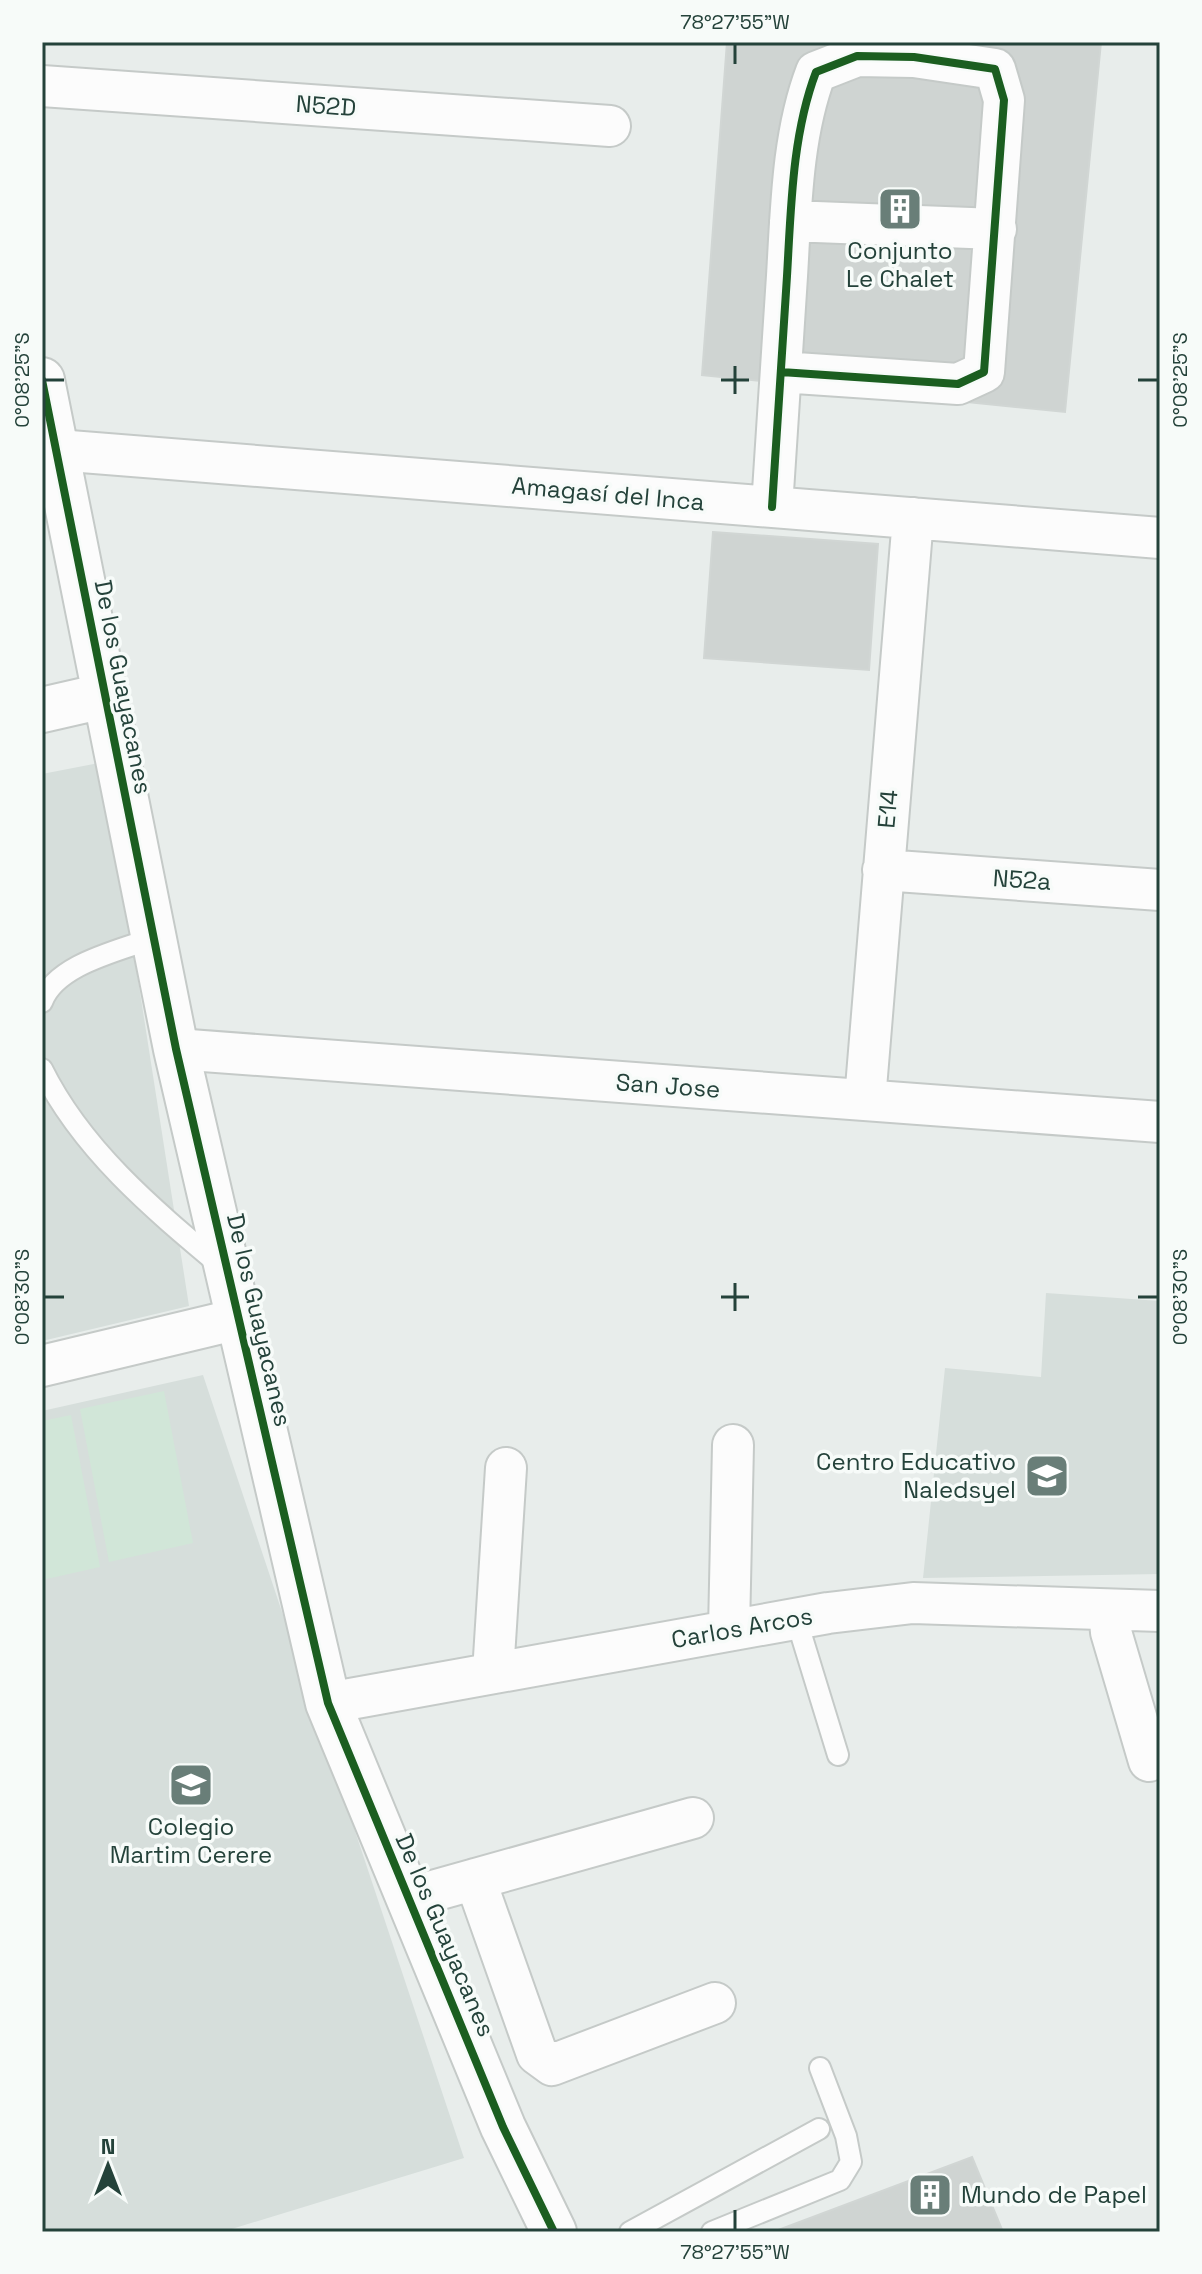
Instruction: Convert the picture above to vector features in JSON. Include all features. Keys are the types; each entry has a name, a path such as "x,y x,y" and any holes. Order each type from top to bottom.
{"street":[{"path":"772,507 790,221 808,93 816,72 857,56 914,57 995,69 1004,100 984,372 958,384 781,372"},
{"name":"N52D","path":"42,86 610,126"},
{"path":"790,221 996,229"},
{"name":"De los Guayacanes","path":"42,380 176,1049 328,1703 503,2127 554,2232"},
{"name":"Amagasí del Inca","path":"57,450 1160,538"},
{"name":"E14","path":"865,1100 913,518"},
{"path":"42,710 103,696"},
{"name":"N52a","path":"883,870 1160,890"},
{"name":"San Jose","path":"176,1049 1160,1122"},
{"path":"42,1366 238,1319"},
{"path":"729,1630 733,1445"},
{"path":"493,1673 506,1468"},
{"name":"Carlos Arcos","path":"328,1703 796,1618 913,1603 1160,1611"},
{"path":"1109,1611 1111,1632 1149,1761"},
{"path":"408,1898 693,1818"},
{"path":"475,1879 537,2054 552,2065 715,2003"}],"lane":[{"path":"42,1002 45,993 63,976 153,938"},
{"path":"42,1069 55,1094 141,1199 227,1271"},
{"path":"796,1618 838,1755"},
{"path":"712,2232 840,2180 851,2162 846,2136 820,2068"},
{"path":"630,2232 819,2129"}],"shaded area":[{"path":"104,762 189,1306 42,1341 42,774"},
{"name":"Centro Educativo Naledsyel","path":"1046,1293 1160,1301 1160,1574 923,1578 945,1368 1041,1377"},
{"name":"Colegio Martim Cerere","path":"203,1375 464,2158 222,2232 42,2232 42,1411"}],"green space":[{"path":"164,1391 193,1543 109,1562 80,1409"},
{"path":"71,1415 100,1567 42,1580 42,1421"}],"building":[{"name":"Conjunto Le Chalet","path":"727,42 1101,42 1065,412 702,375"},
{"path":"713,532 878,544 869,670 704,658"},
{"name":"Mundo de Papel","path":"972,2157 1003,2232 773,2232"}],"cycle path":[{"path":"772,507 794,172 802,121 816,72 857,56 914,57 995,69 1004,100 984,372 958,384 781,372"},
{"path":"42,380 176,1049 328,1703 503,2127 554,2232"}],"place":[{"name":"Conjunto Le Chalet","path":"900,209"},
{"name":"Centro Educativo Naledsyel","path":"1047,1476"},
{"name":"Colegio Martim Cerere","path":"191,1785"},
{"name":"Mundo de Papel","path":"930,2195"}]}
